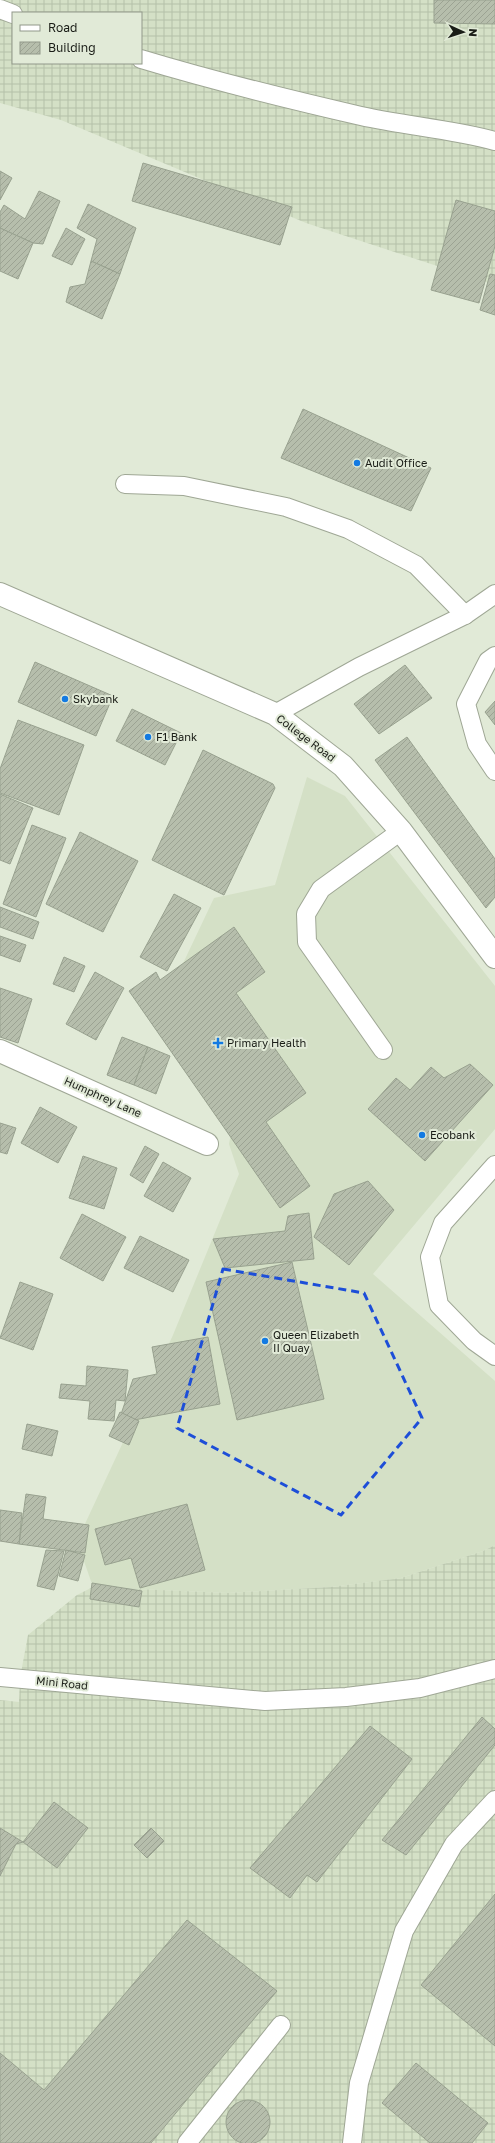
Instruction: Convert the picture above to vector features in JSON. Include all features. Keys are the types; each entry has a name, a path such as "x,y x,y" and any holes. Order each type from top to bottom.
{"street":[{"name":"College Road","path":"0,594 275,714 343,766 401,831 495,957"},
{"name":"Humphrey Lane","path":"0,1051 206,1144"}],"lane":[{"path":"0,9 12,14"},
{"path":"142,59 223,83 347,112 470,134 495,141"},
{"path":"125,484 184,486 286,507 348,529 416,565 465,614"},
{"path":"275,714 360,667 465,614 495,594"},
{"path":"495,656 488,661 466,704 477,744 495,771"},
{"path":"383,1050 307,942 306,914 321,889 401,831"},
{"path":"495,1166 443,1223 430,1257 438,1305 474,1340 495,1356"},
{"name":"Mini Road","path":"0,1677 265,1701 346,1697 420,1688 495,1669"},
{"path":"352,2143 359,2083 404,1931 454,1844 495,1800"},
{"path":"187,2143 281,2025"}],"highlighted area":[{"path":"223,1269 364,1293 422,1418 341,1515 177,1428"}],"shaded area":[{"path":"0,0 495,0 495,285 306,223 61,120 0,103"},
{"path":"307,777 345,796 495,986 495,1129 373,1274 495,1381 495,1545 483,1551 401,1578 330,1587 228,1593 93,1587 77,1541 173,1335 239,1174 229,1144 233,1121 159,1014 214,898 275,885"},
{"path":"495,1545 495,2143 0,2143 0,1700 19,1702 20,1678 28,1635 77,1595 93,1587 228,1593 330,1587 401,1578 483,1551"}],"building":[{"path":"434,0 495,0 495,24 434,23"},
{"path":"143,163 292,207 280,245 132,201"},
{"path":"0,171 12,178 0,200"},
{"path":"39,191 60,201 43,244 33,243 0,228 0,212 4,205 25,219"},
{"path":"456,200 495,211 495,246 479,303 431,290"},
{"path":"88,204 136,228 120,274 91,261 97,239 77,228"},
{"path":"0,228 33,243 18,279 0,271"},
{"path":"66,228 85,239 72,265 52,256"},
{"path":"91,261 120,274 102,319 66,302 70,287 85,284"},
{"path":"490,274 495,275 495,315 480,310"},
{"name":"Audit Office","path":"303,409 431,468 411,511 281,458"},
{"name":"Skybank","path":"35,662 113,696 96,736 18,702"},
{"path":"405,665 432,698 379,734 354,704"},
{"path":"495,701 495,725 485,712"},
{"name":"F1 Bank","path":"132,709 181,733 165,765 116,741"},
{"path":"18,720 84,745 59,815 0,793 0,769"},
{"path":"407,737 495,859 495,897 486,908 375,760"},
{"path":"203,750 273,784 275,788 224,895 152,860"},
{"path":"0,794 33,808 10,864 0,860"},
{"path":"32,825 66,838 36,917 3,904"},
{"path":"80,832 138,861 103,932 46,904"},
{"path":"174,894 201,908 167,971 140,957"},
{"path":"0,907 39,922 33,939 0,927"},
{"name":"Primary Health","path":"234,927 265,972 236,993 306,1093 266,1122 310,1186 280,1208 129,991 156,972 160,980"},
{"path":"0,936 26,945 20,962 0,955"},
{"path":"64,957 85,966 74,992 53,984"},
{"path":"95,972 124,988 96,1040 66,1024"},
{"path":"0,988 32,999 18,1043 0,1037"},
{"path":"122,1037 148,1047 134,1085 107,1075"},
{"path":"148,1047 170,1056 156,1094 134,1085"},
{"name":"Ecobank","path":"470,1064 493,1085 425,1161 368,1109 396,1078 410,1090 431,1067 444,1078"},
{"path":"40,1107 77,1127 58,1163 21,1143"},
{"path":"0,1123 16,1128 7,1154 0,1152"},
{"path":"145,1146 159,1154 143,1183 130,1175"},
{"path":"83,1156 117,1168 104,1209 69,1198"},
{"path":"163,1162 191,1178 173,1212 144,1196"},
{"path":"368,1181 394,1210 349,1265 314,1237 334,1194"},
{"path":"309,1213 314,1259 225,1268 213,1239 285,1231 288,1216"},
{"path":"82,1214 126,1237 103,1281 60,1258"},
{"path":"140,1236 189,1260 173,1292 124,1268"},
{"name":"Queen Elizabeth II Quay","path":"292,1262 324,1399 237,1420 206,1282"},
{"path":"20,1282 53,1294 33,1350 0,1338"},
{"path":"208,1337 220,1404 118,1423 133,1379 157,1374 152,1347"},
{"path":"87,1366 128,1370 125,1401 116,1400 114,1421 88,1419 90,1401 59,1398 61,1384 86,1386"},
{"path":"120,1412 139,1421 129,1445 109,1436"},
{"path":"27,1424 58,1431 52,1456 22,1449"},
{"path":"26,1494 46,1497 43,1519 89,1525 85,1553 19,1544"},
{"path":"187,1504 205,1570 140,1588 131,1558 105,1565 95,1529"},
{"path":"0,1510 22,1513 19,1544 0,1541"},
{"path":"46,1550 64,1551 54,1590 37,1586"},
{"path":"66,1550 85,1555 78,1581 59,1576"},
{"path":"92,1583 142,1591 139,1607 90,1599"},
{"path":"482,1717 495,1729 495,1745 406,1855 382,1840"},
{"path":"370,1726 412,1759 317,1882 307,1875 290,1898 250,1868"},
{"path":"54,1802 88,1828 57,1868 23,1842"},
{"path":"0,1828 23,1842 16,1844 0,1876"},
{"path":"151,1828 164,1841 147,1858 134,1845"},
{"path":"495,1894 495,2046 421,1985"},
{"path":"187,1920 277,1991 151,2143 0,2143 0,2053 44,2090"},
{"path":"416,2063 488,2123 472,2143 430,2143 382,2103"},
{"path":"252,2100 264,2106 269,2114 269,2130 264,2138 256,2143 244,2144 232,2138 227,2130 226,2118 232,2106 240,2101"}],"place":[{"name":"Audit Office","path":"357,463"},
{"name":"Skybank","path":"65,699"},
{"name":"F1 Bank","path":"148,737"},
{"name":"Primary Health","path":"218,1043"},
{"name":"Ecobank","path":"422,1135"},
{"name":"Queen Elizabeth II Quay","path":"265,1341"}]}
